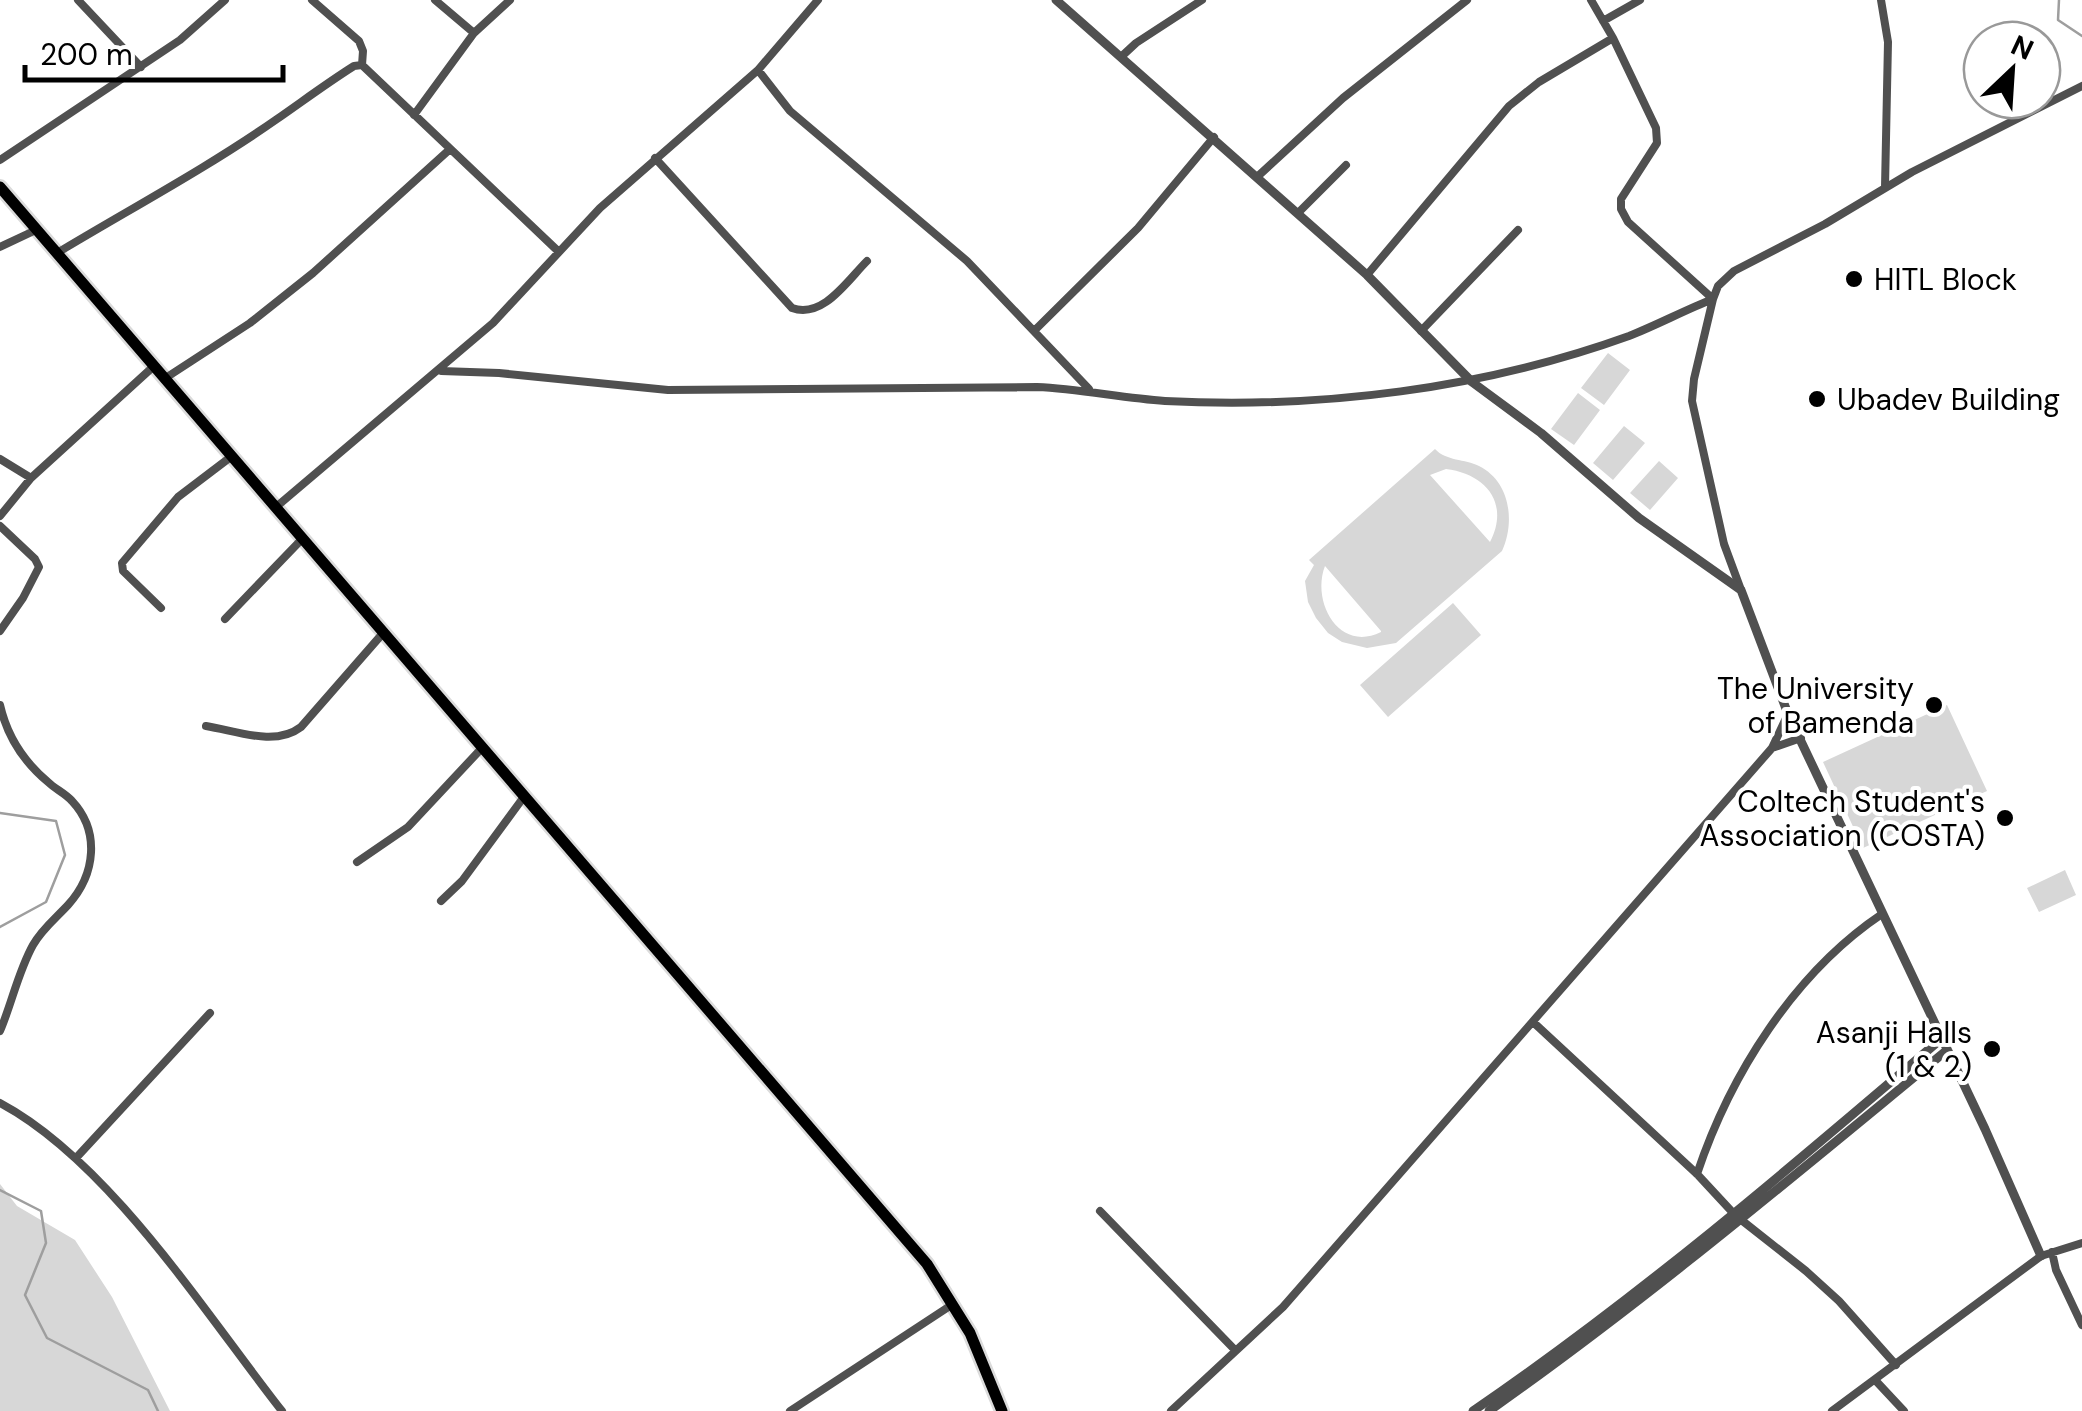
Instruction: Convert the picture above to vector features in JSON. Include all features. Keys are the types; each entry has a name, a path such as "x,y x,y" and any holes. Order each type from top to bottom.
{"highway":[{"path":"0,186 927,1264 1010,1411"},
{"path":"985,1364 1002,1411"}],"street":[{"path":"78,0 141,67"},
{"path":"0,160 180,40 225,0"},
{"path":"312,0 359,42 362,64"},
{"path":"435,0 474,32"},
{"path":"414,114 474,32 510,0"},
{"path":"276,507 494,324 600,208 758,70 818,0"},
{"path":"1056,0 1367,275 1472,382 1541,433 1639,518 1740,590"},
{"path":"1122,56 1202,0"},
{"path":"1257,176 1343,98 1467,0"},
{"path":"1591,0 1614,38 1656,128 1657,142 1622,198 1621,210 1628,222 1713,299"},
{"path":"1603,22 1640,0"},
{"path":"1881,0 1888,42 1886,187"},
{"path":"1367,275 1509,106 1539,82 1614,38"},
{"path":"362,64 560,252"},
{"path":"57,252 230,149 308,94 362,64"},
{"path":"758,70 790,111 966,261 1090,390"},
{"path":"2040,1256 1788,714 1724,544 1692,401 1718,286 1754,258 2082,86"},
{"path":"1035,330 1138,228 1214,137"},
{"path":"164,379 250,324 313,274 450,150"},
{"path":"656,158 792,308 804,313 819,308 868,261"},
{"path":"1298,213 1346,165"},
{"path":"0,248 36,230"},
{"path":"1421,331 1518,230"},
{"path":"442,370 668,390 1018,387 1090,390 1162,401 1314,401 1472,382 1630,335 1713,299"},
{"path":"0,516 31,478 154,366"},
{"path":"161,608 123,571 122,563 178,498 232,456"},
{"path":"0,459 31,478"},
{"path":"0,526 39,567 0,630"},
{"path":"225,619 303,538"},
{"path":"206,726 278,738 289,736 384,632"},
{"path":"0,705 14,744 30,766 70,798 81,812 91,830 92,850 82,884 36,940 23,964 0,1031"},
{"path":"1171,1411 1283,1307 1772,748 1788,714"},
{"path":"1772,748 1801,738"},
{"path":"357,862 408,827 481,748"},
{"path":"441,901 462,881 523,798"},
{"path":"1696,1174 1712,1130 1802,984 1829,954 1882,914"},
{"path":"76,1158 210,1014"},
{"path":"1533,1022 1738,1218 1806,1271 1896,1365"},
{"path":"1474,1411 1738,1218 1941,1039"},
{"path":"1495,1409 1592,1338 1946,1051"},
{"path":"1924,1069 1956,1071"},
{"path":"0,1103 32,1122 76,1158 145,1236 282,1411"},
{"path":"1100,1211 1236,1350"},
{"path":"1832,1411 2040,1256 2082,1243"},
{"path":"2052,1252 2056,1270 2082,1325"},
{"path":"790,1411 953,1304"},
{"path":"1876,1381 1904,1411"}],"shaded area":[{"path":"1608,353 1630,370 1604,405 1581,388"},
{"path":"1578,393 1600,410 1574,445 1551,429"},
{"path":"1624,426 1645,443 1613,480 1593,463"},
{"path":"1435,449 1490,473 1504,493 1509,516 1502,551 1396,643 1367,648 1342,642 1328,633 1308,602 1305,581 1314,565 1309,560","holes":["1446,469 1473,477 1490,493 1497,515 1490,542 1430,475","1325,566 1381,631 1381,632 1353,636 1332,620 1322,594"]},
{"path":"1659,461 1678,478 1650,510 1630,493"},
{"path":"1453,603 1481,635 1388,717 1360,685"},
{"path":"1947,705 1987,791 1863,848 1823,762"},
{"path":"2065,870 2076,895 2039,912 2027,888"},
{"path":"0,1184 17,1206 75,1240 112,1297 170,1411 0,1411"}],"waterway":[{"path":"2059,0 2058,20 2082,36"},
{"path":"0,813 56,821 65,855 46,902 0,927"},
{"path":"0,1190 41,1211 46,1243 25,1295 47,1338 148,1390 158,1411"}],"place":[{"name":"HITL Block","path":"1854,279"},
{"name":"Ubadev Building","path":"1817,399"},
{"name":"The University of Bamenda","path":"1934,705"},
{"name":"Coltech Student's Association (COSTA)","path":"2005,818"},
{"name":"Asanji Halls (1 & 2)","path":"1992,1049"}]}
